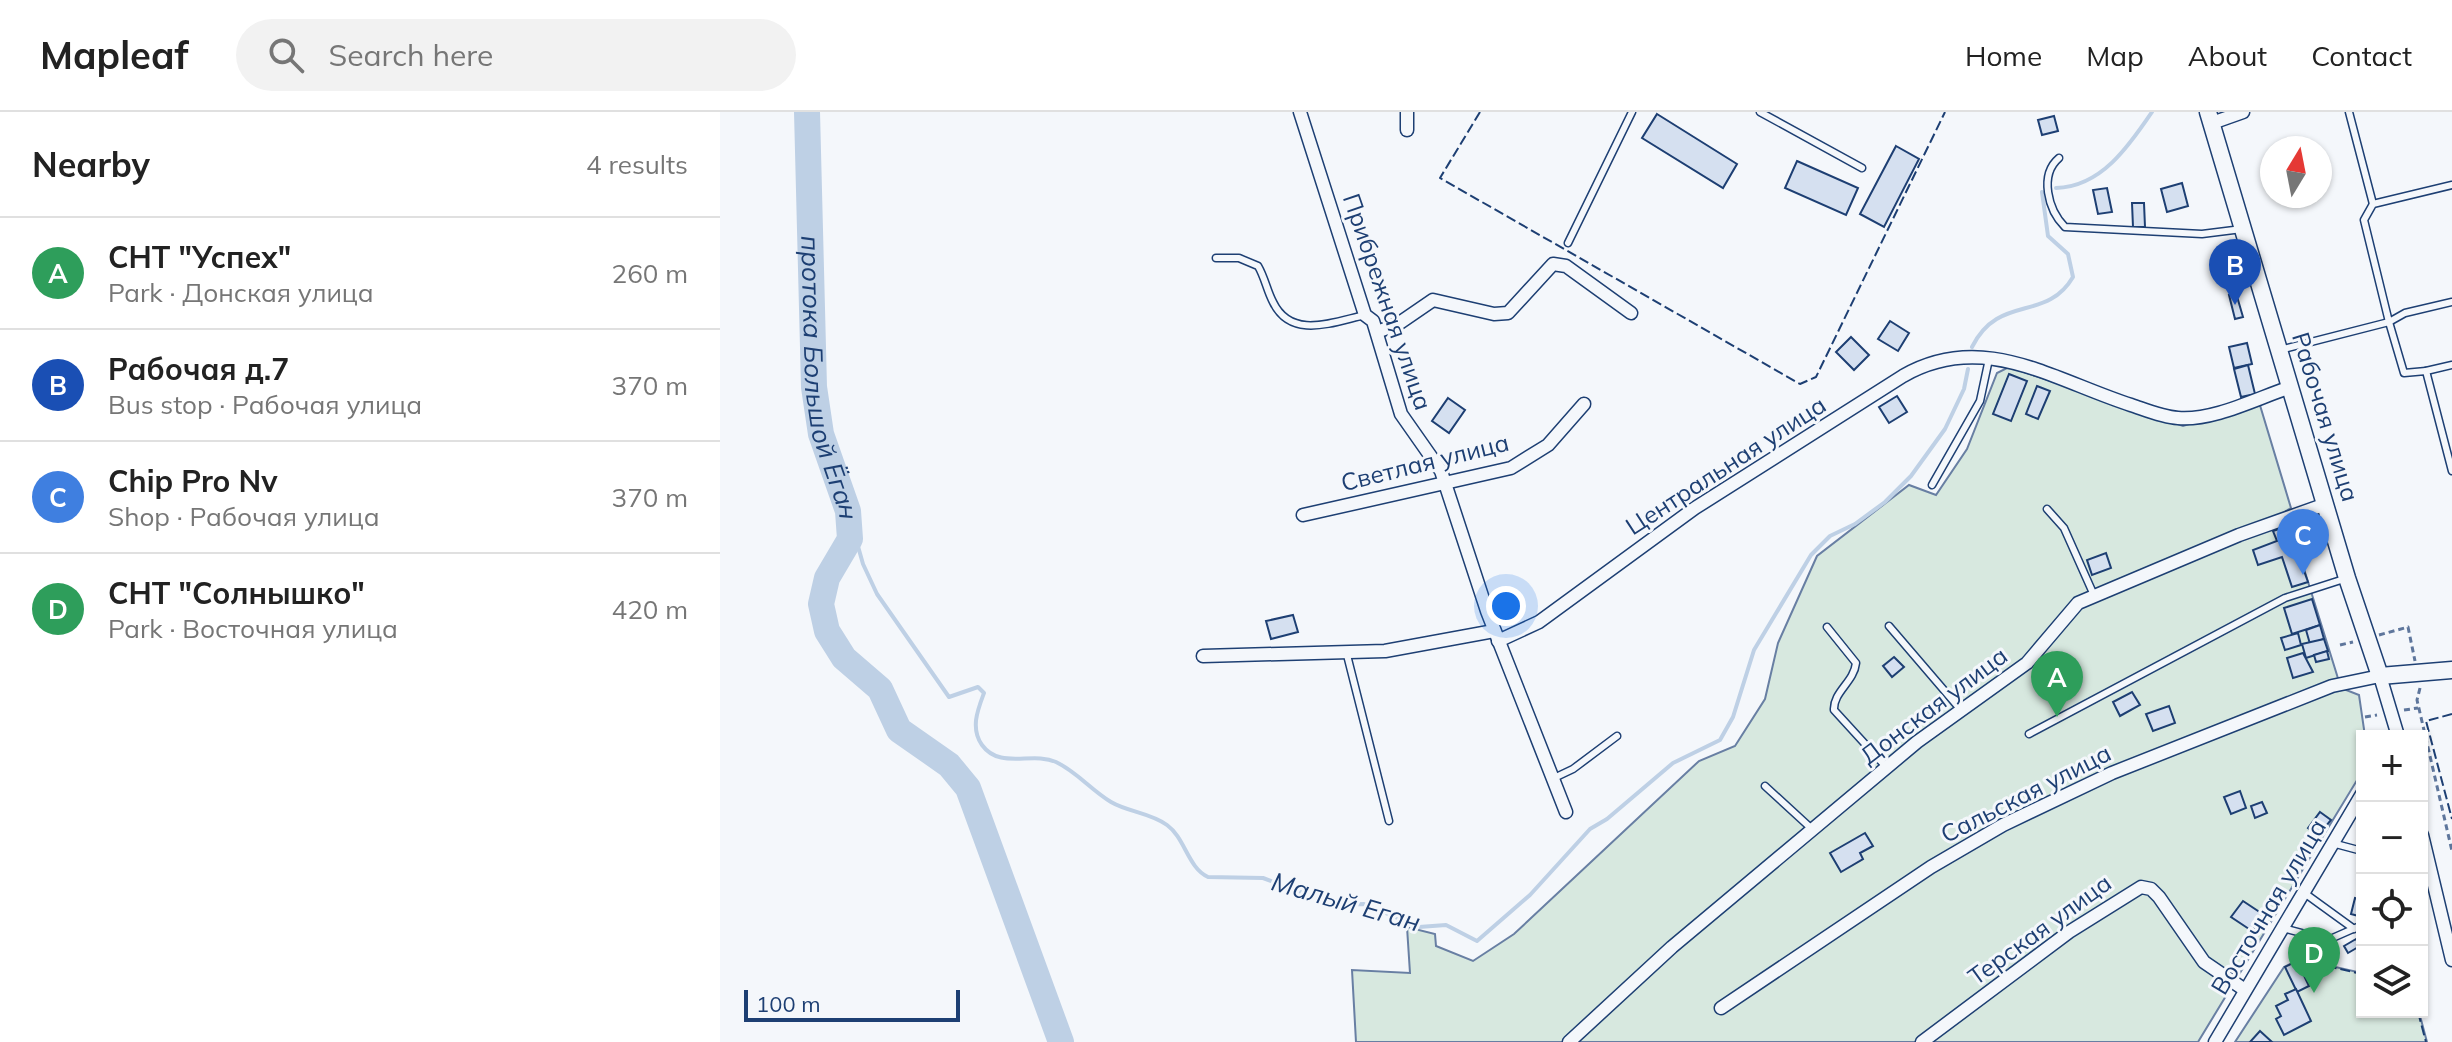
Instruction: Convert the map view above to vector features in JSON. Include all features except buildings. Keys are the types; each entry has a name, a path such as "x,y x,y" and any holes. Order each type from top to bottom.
{"street":[{"name":"Прибрежная улица","path":"1300,112 1365,315 1370,317 1377,332 1401,414 1408,428 1432,453 1445,483 1496,636 1566,812"},
{"path":"1407,112 1407,130"},
{"path":"2210,117 2243,112"},
{"name":"Рабочая улица","path":"2210,117 2347,578 2396,730"},
{"path":"1377,332 1398,324 1433,300 1494,314 1508,313 1553,264 1566,266 1631,313"},
{"name":"Центральная улица","path":"1203,656 1385,651 1496,636 1539,622 1695,508 1912,371 1938,359 1989,358 2029,367 2092,393 2179,418 2203,416 2291,387"},
{"name":"Светлая улица","path":"1303,515 1523,462 1548,445 1584,404"},
{"name":"Донская улица","path":"1569,1042 1672,947 1937,725 2027,663 2066,614 2093,593 2326,504"},
{"path":"2380,676 2452,670"},
{"name":"Сальская улица","path":"1721,1008 1931,867 2003,825 2112,773 2332,686 2380,676"},
{"name":"Восточная улица","path":"2215,1042 2357,802"},
{"path":"2428,860 2452,960"},
{"name":"Терская улица","path":"1922,1042 2069,932 2141,887 2151,889 2159,897 2204,962 2245,990"}],"lane":[{"path":"1568,243 1632,112"},
{"path":"1760,112 1862,168"},
{"path":"2349,112 2373,204 2364,220 2401,369 2409,375 2452,365"},
{"path":"2059,158 2049,167 2046,178 2065,227 2216,234 2243,229"},
{"path":"2373,204 2452,185"},
{"path":"1216,258 1239,258 1258,266 1273,304 1290,323 1311,327 1365,315"},
{"path":"2280,350 2452,302"},
{"path":"1932,485 1980,401 1989,358"},
{"path":"2426,371 2452,471"},
{"path":"2047,509 2064,528 2093,593"},
{"path":"2029,734 2285,598 2347,578"},
{"path":"1889,626 1961,710"},
{"path":"1827,627 1856,663 1853,676 1834,701 1834,710 1887,768"},
{"path":"1346,651 1389,821"},
{"path":"1552,779 1573,769 1617,736"},
{"path":"1765,786 1814,831"},
{"path":"2332,843 2356,849"},
{"path":"2303,892 2354,929"},
{"path":"2282,927 2328,940 2354,929"}],"path":[{"path":"2408,627 2421,690 2417,700 2452,851"}],"shaded area":[{"path":"2009,367 2183,426 2259,402 2291,508 2286,511 2341,688 2359,695 2364,730 2356,730 2356,782 2198,1042 1356,1042 1352,970 1410,973 1407,927 1435,934 1436,946 1473,961 1514,934 1699,761 1735,746 1765,699 1778,643 1817,556 1909,485 1936,495 1967,449 1997,373"},
{"path":"2300,959 2356,972 2356,1018 2421,1018 2427,1042 2235,1042 2284,967"}],"waterway":[{"name":"протока Большой Ёган","path":"807,112 814,387 821,434 848,511 850,539 827,578 821,604 827,631 844,658 880,689 899,730 949,765 968,788 1061,1042"},
{"name":"Малый Еган","path":"2056,188 2072,186 2100,172 2123,151 2152,112"},
{"name":"Малый Еган","path":"1972,347 1983,330 1995,320 2050,300 2073,277 2068,254 2048,236 2042,192"},
{"name":"Малый Еган","path":"848,511 863,564 877,594 949,697 978,687 984,693 976,732 989,752 998,757 1056,762 1111,802 1161,821 1178,837 1201,873 1208,877 1263,878 1336,905 1364,904 1419,927 1446,925 1477,941 1530,895 1590,829 1607,819 1673,763 1720,740 1733,717 1754,650 1811,555 1830,536 1855,524 1885,502 1911,476 1945,429 1964,389 1968,369"}],"fence":[{"path":"1480,112 1440,178 1800,384 1816,377 1945,112"},
{"path":"2452,714 2426,721 2452,819"},
{"path":"2300,966 2309,962 2356,973"},
{"path":"2420,1018 2426,1042"}],"place":[{"name":"Рабочая д.7","path":"2235,305"},
{"name":"Chip Pro Nv","path":"2303,575"},
{"name":"СНТ \"Успех\"","path":"2057,717"},
{"name":"СНТ \"Солнышко\"","path":"2314,993"}]}
